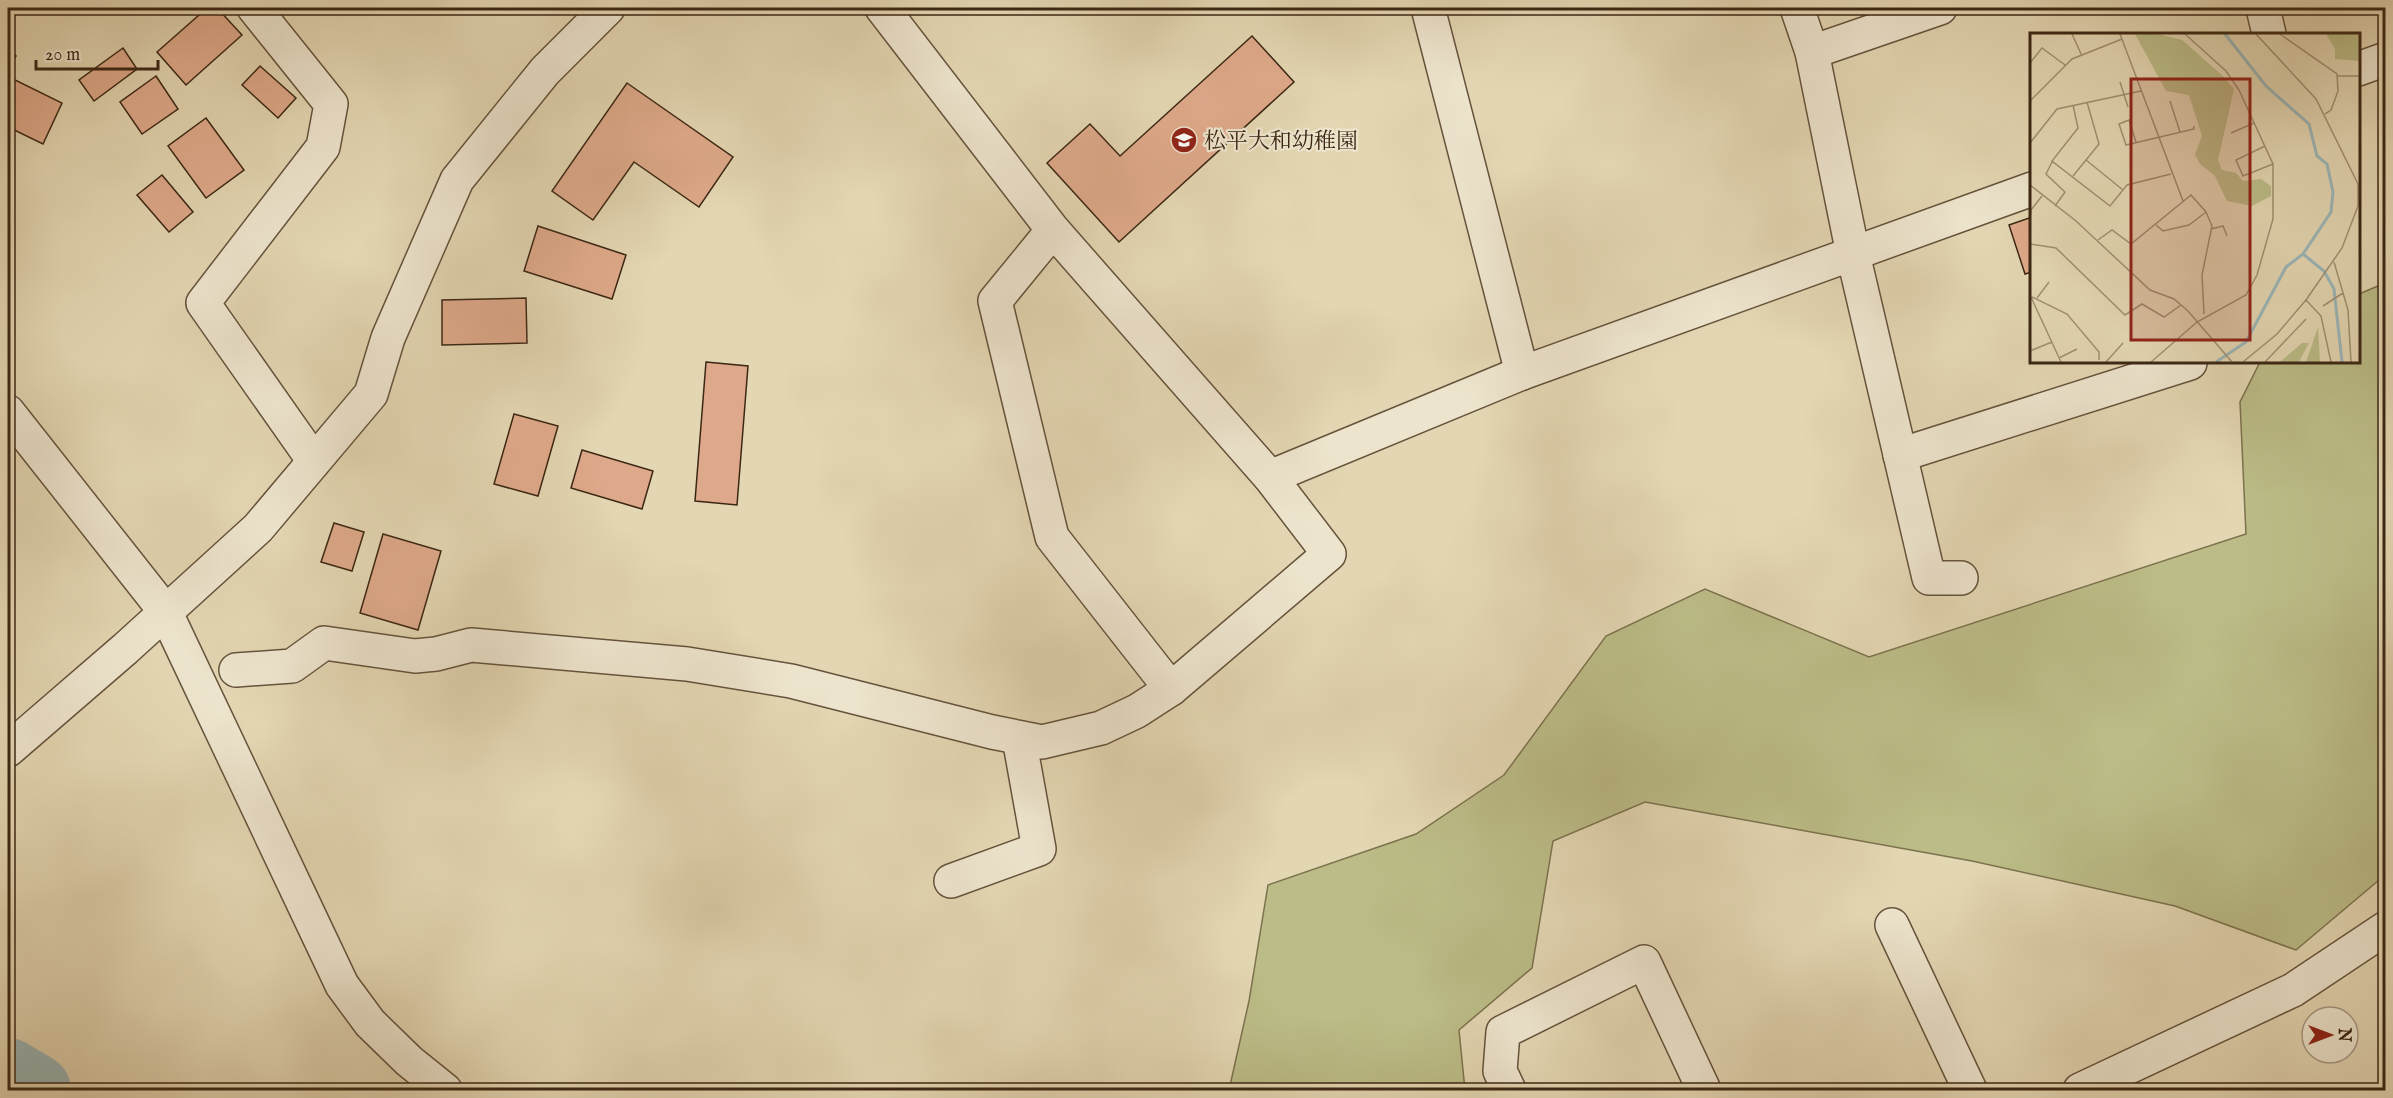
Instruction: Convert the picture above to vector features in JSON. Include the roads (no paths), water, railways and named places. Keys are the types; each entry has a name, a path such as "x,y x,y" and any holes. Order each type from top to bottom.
{"street":[{"path":"254,8 331,104 323,147 203,303 314,460"},
{"path":"8,750 125,650 258,528 371,394 388,338 457,180 545,71 608,8"},
{"path":"236,670 292,666 324,643 416,656 436,654 471,645 588,655 687,664 791,681 1042,742 1101,728 1137,711 1171,689 1329,554 1270,477 1053,230 882,8"},
{"path":"1428,8 1522,373"},
{"path":"1797,8 1812,52 1853,254 1929,578 1961,578"},
{"path":"1812,52 1940,8"},
{"path":"2263,8 2269,33"},
{"path":"2360,68 2385,59"},
{"path":"1270,477 1522,373 2030,189"},
{"path":"1053,230 995,301 1052,537 1171,689"},
{"path":"1900,455 2190,363"},
{"path":"8,412 165,611 342,985 370,1023 409,1061 445,1090"},
{"path":"951,881 1039,849 1018,738"},
{"path":"1892,925 1970,1090"},
{"path":"2080,1090 2293,990 2385,927"},
{"path":"1509,1090 1500,1071 1503,1032 1644,962 1704,1090"}],"waterway":[{"path":"8,1074 35,1090"}],"place":[{"name":"松平大和幼稚園","path":"1184,140"}]}
